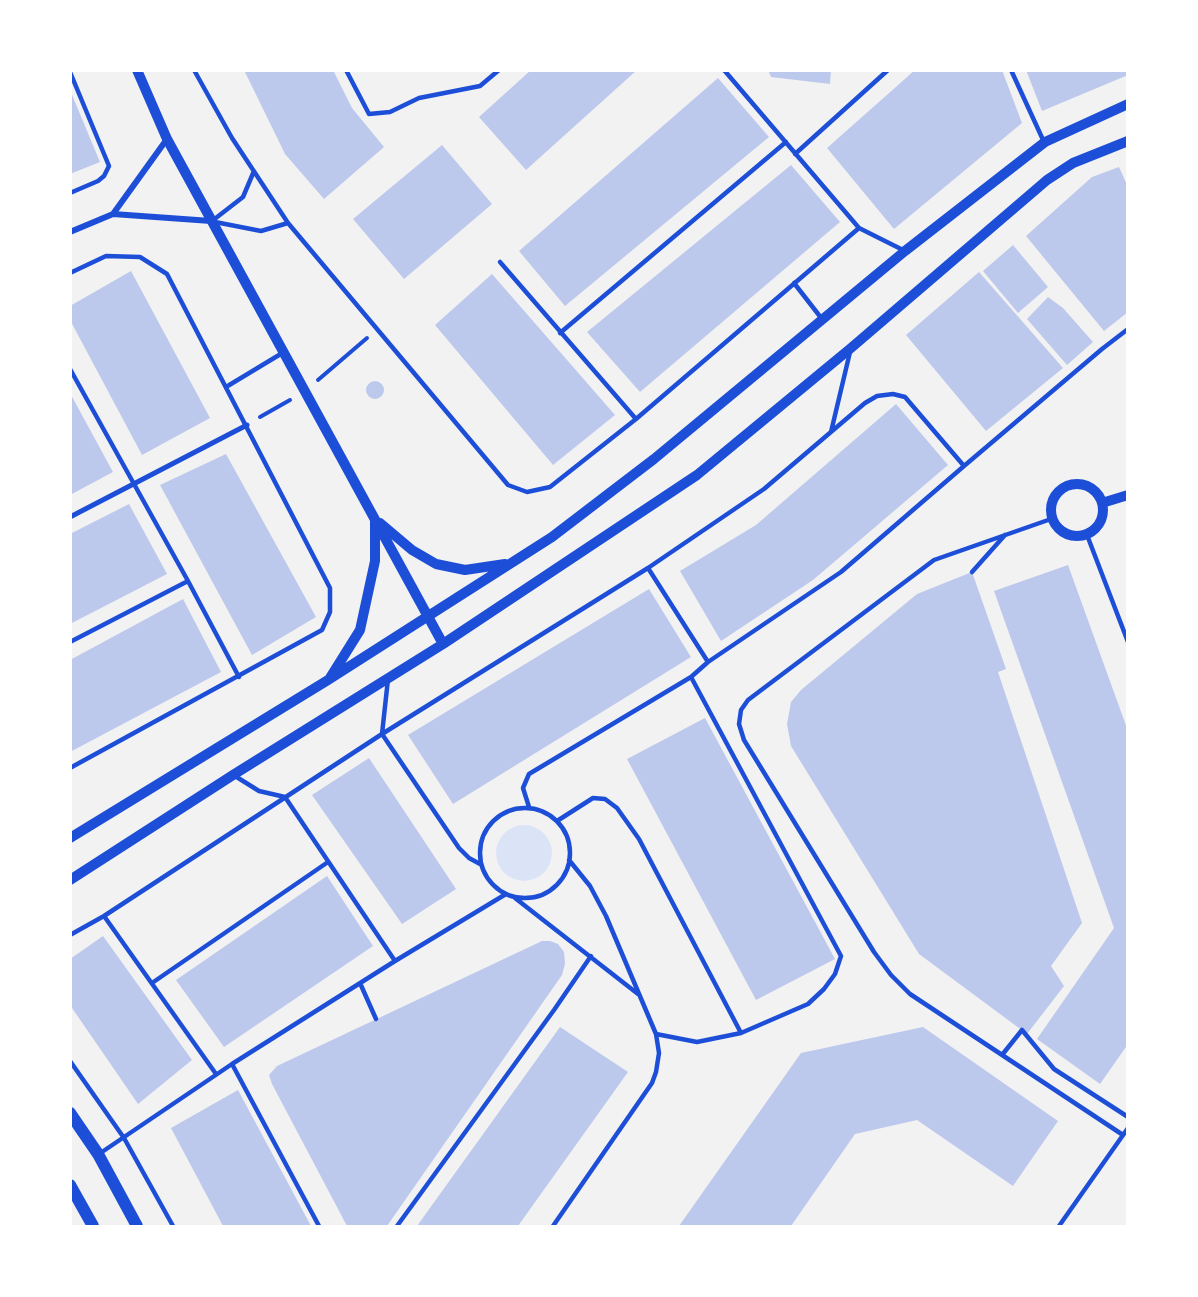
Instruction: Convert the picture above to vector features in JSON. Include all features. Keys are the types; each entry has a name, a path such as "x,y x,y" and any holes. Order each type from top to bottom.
{"main road":[{"path":"70,1113 98,1154 137,1227"},
{"path":"70,1185 93,1227"}],"street":[{"path":"137,70 167,139 443,644"},
{"path":"70,838 328,680 552,537 654,459 905,251 1045,142 1128,104"},
{"path":"113,214 167,139"},
{"path":"70,880 443,644 697,475 851,348 1047,180 1073,163 1128,141"},
{"path":"70,232 113,214 212,221"},
{"path":"70,517 246,425"},
{"path":"1070,484 1088,486 1095,491 1104,510 1103,518 1094,531 1079,537 1062,532 1052,519 1050,510 1052,501 1056,494 1070,484"},
{"path":"1102,503 1128,495"},
{"path":"375,519 411,550 436,564 465,570 510,564"},
{"path":"328,680 360,630 375,561 375,519"}],"lane":[{"path":"194,70 232,138 288,223 508,484 527,492 550,487 636,419 859,228"},
{"path":"346,70 369,114 390,112 419,98 480,86 499,70"},
{"path":"724,70 859,228 905,251"},
{"path":"795,154 888,70"},
{"path":"1011,70 1045,142"},
{"path":"70,72 109,166 104,176 98,181 70,193"},
{"path":"560,333 786,142"},
{"path":"212,221 243,197 254,171"},
{"path":"212,221 261,231 288,223"},
{"path":"70,273 106,256 140,257 167,274 330,588 330,612 322,630 70,768"},
{"path":"500,262 636,419"},
{"path":"794,283 822,319"},
{"path":"529,807 523,788 530,774 691,677 708,662 841,572 1128,329"},
{"path":"831,432 851,348"},
{"path":"226,387 284,352"},
{"path":"70,369 188,581 238,677"},
{"path":"70,935 104,916 382,734 648,568 764,489 877,396 893,394 905,397 964,466"},
{"path":"1052,519 934,560 748,700 741,710 739,724 744,740 874,952 891,975 910,994 1123,1136"},
{"path":"972,572 1007,533"},
{"path":"1087,535 1128,642"},
{"path":"648,568 708,662"},
{"path":"70,642 188,581"},
{"path":"656,1034 697,1042 741,1033 808,1004 824,989 835,974 841,956 691,677"},
{"path":"388,679 382,734 459,848 469,858 480,864"},
{"path":"233,775 259,791 285,797 395,961"},
{"path":"557,821 593,798 605,799 617,808 639,839 741,1033"},
{"path":"529,807 544,812 557,821 565,832 570,846 569,860 566,872 559,883 549,891 538,896 514,897 495,886 486,876 480,864 479,849 490,823 501,814 515,808 529,807"},
{"path":"553,1227 652,1083 659,1053 656,1034 641,995 601,906 590,886 569,860"},
{"path":"152,983 328,862"},
{"path":"98,1154 231,1064 506,894"},
{"path":"514,897 641,995"},
{"path":"104,916 216,1074"},
{"path":"397,1227 591,956"},
{"path":"360,984 376,1019"},
{"path":"1002,1055 1022,1030 1054,1069 1128,1117"},
{"path":"70,1062 124,1138 173,1227"},
{"path":"231,1064 319,1227"},
{"path":"1059,1227 1128,1128"}],"shaded area":[{"path":"518,825 530,825 540,829 548,837 552,853 548,869 540,877 530,881 518,881 508,877 500,869 496,859 496,847 500,837 508,829"}],"building":[{"path":"244,70 333,70 352,108 384,147 324,199 285,154"},
{"path":"531,70 637,70 526,170 479,117"},
{"path":"768,70 831,70 830,84 771,77"},
{"path":"915,70 1002,70 1022,123 894,229 827,148"},
{"path":"1026,70 1128,70 1128,75 1042,111"},
{"path":"718,78 769,137 565,306 519,251"},
{"path":"70,90 100,162 70,174"},
{"path":"442,145 492,204 404,279 353,219"},
{"path":"791,165 840,222 640,392 587,332"},
{"path":"1119,167 1128,187 1128,312 1104,331 1026,236 1092,177"},
{"path":"1013,245 1048,287 1018,313 983,271"},
{"path":"131,271 210,418 142,455 70,320 70,306"},
{"path":"979,272 1063,368 986,431 906,335"},
{"path":"492,274 615,415 553,465 435,325"},
{"path":"1048,297 1063,308 1093,342 1067,365 1027,319"},
{"path":"375,381 381,384 384,390 381,396 375,399 369,396 366,390 369,384"},
{"path":"70,393 113,472 70,495"},
{"path":"896,404 948,465 813,580 721,641 680,571 756,525"},
{"path":"226,454 316,617 252,655 160,485"},
{"path":"129,504 167,574 70,624 70,534"},
{"path":"1068,565 1128,731 1128,1044 1100,1084 1037,1039 1114,928 994,591"},
{"path":"972,572 1006,669 998,672 1082,923 1051,966 1064,986 1027,1034 919,954 791,746 787,724 791,702 801,690 917,594"},
{"path":"649,589 691,657 453,804 408,735"},
{"path":"183,599 221,672 70,752 70,660"},
{"path":"705,718 835,959 756,1000 627,759"},
{"path":"369,758 456,889 402,924 312,795"},
{"path":"327,876 373,946 224,1047 176,980"},
{"path":"103,936 192,1060 138,1104 70,1005 70,959"},
{"path":"542,941 558,944 564,952 565,964 562,975 387,1226 347,1226 269,1075 277,1066"},
{"path":"560,1027 628,1072 518,1226 417,1226"},
{"path":"923,1027 1058,1121 1013,1186 917,1120 855,1134 791,1226 679,1226 801,1053"},
{"path":"238,1090 311,1226 223,1226 171,1128"}]}
